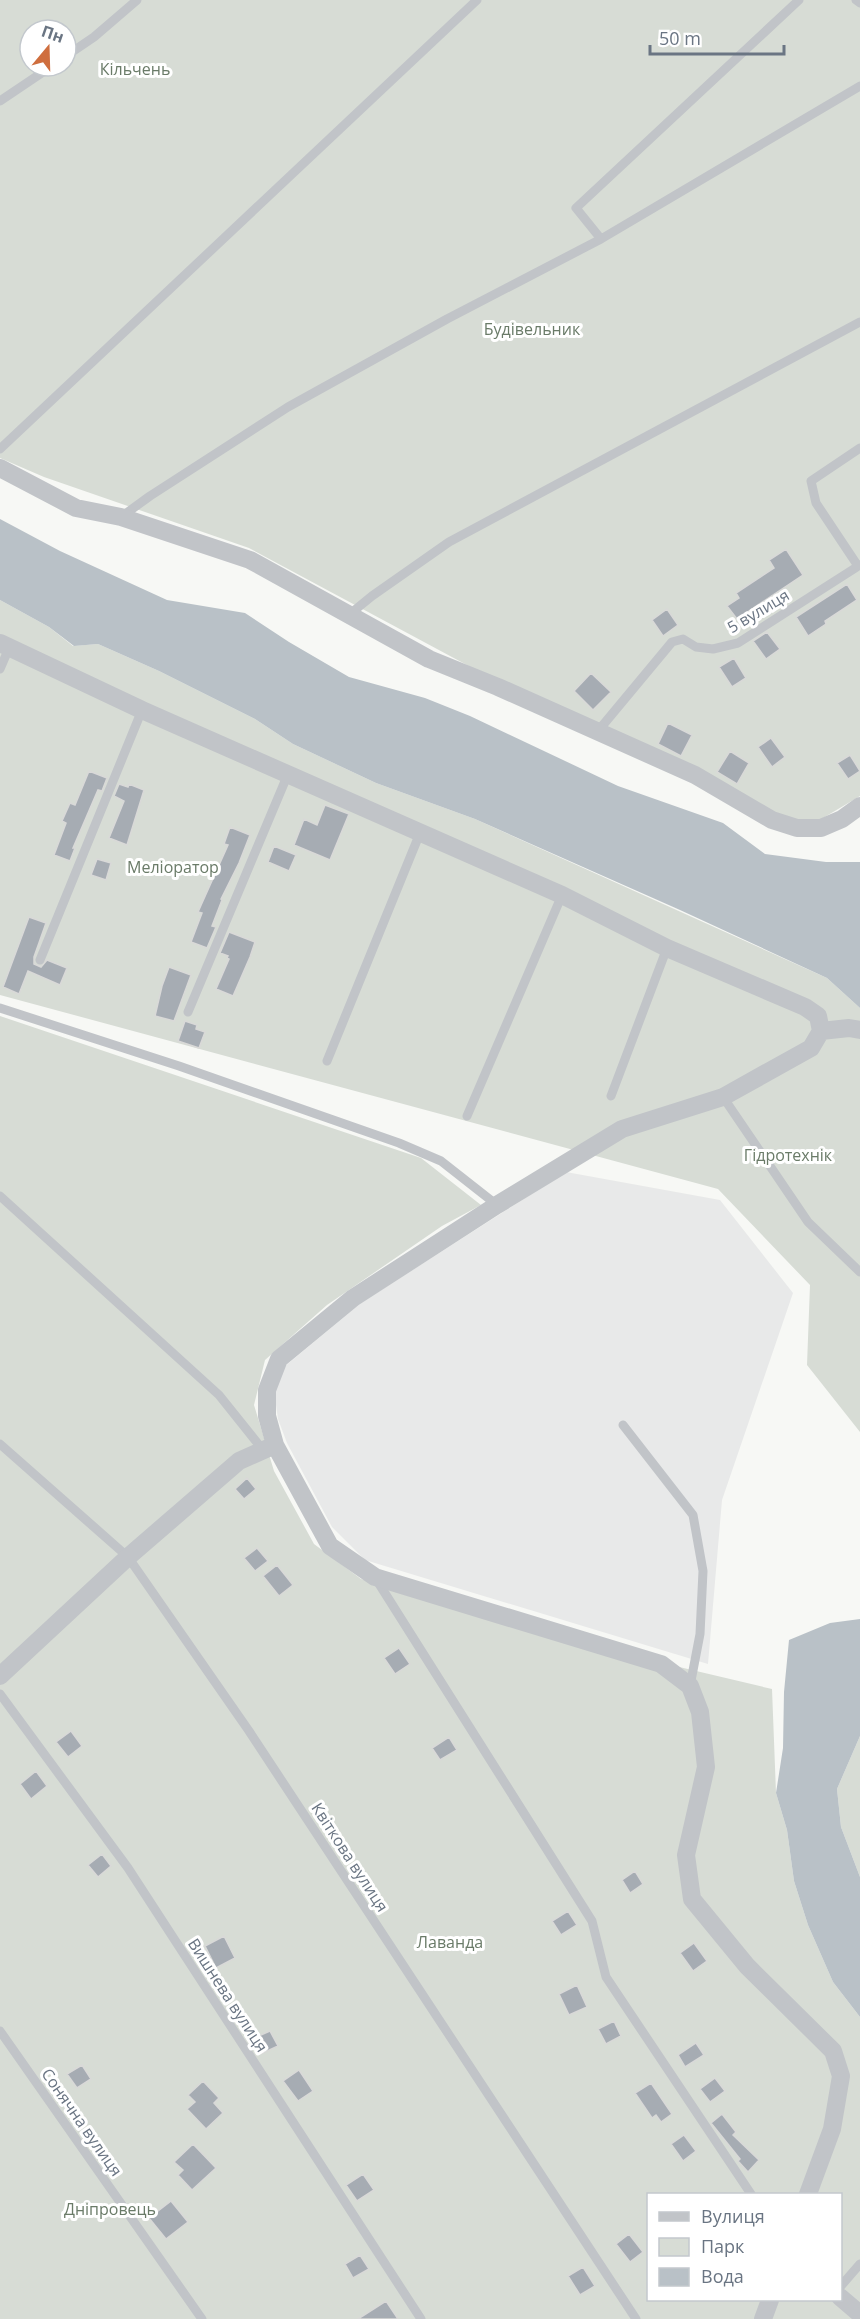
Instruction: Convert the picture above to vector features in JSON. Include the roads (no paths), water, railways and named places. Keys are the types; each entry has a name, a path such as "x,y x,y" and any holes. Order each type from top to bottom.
{"street":[{"path":"0,468 76,508 121,517 250,560 429,659 695,775 772,820 797,828 821,828 842,819 860,806"},
{"path":"4,645 142,710 562,895 667,948 804,1007 818,1016 821,1031 811,1048 723,1096 622,1129 497,1205 353,1298 279,1359 267,1390 269,1448 330,1546 375,1577 661,1664 690,1686 700,1712 706,1767 686,1856 692,1899 747,1966 833,2051 841,2076 832,2129 808,2193"},
{"path":"821,1031 849,1028 860,1030"},
{"path":"0,1676 128,1557 239,1461 269,1448"},
{"path":"842,2299 860,2314"},
{"path":"763,2319 770,2301"}],"lane":[{"path":"78,48 137,0"},
{"path":"0,449 477,0"},
{"path":"601,239 576,208 798,0"},
{"path":"856,0 860,3"},
{"path":"0,102 35,78"},
{"path":"121,517 288,407 447,319 601,239 860,86"},
{"path":"350,614 449,542 860,322"},
{"path":"859,566 816,503 811,481 860,448"},
{"name":"5 вулиця","path":"598,731 672,642 683,639 696,647 713,649 738,643 859,566"},
{"path":"0,669 4,645"},
{"path":"40,960 142,710"},
{"path":"188,1012 289,773"},
{"path":"327,1061 420,833"},
{"path":"467,1116 562,895"},
{"path":"611,1096 667,948"},
{"path":"0,1008 179,1066 399,1143 441,1161 497,1205"},
{"path":"723,1096 808,1222 860,1272"},
{"path":"0,1196 219,1395 269,1448"},
{"path":"622,1425 693,1515 704,1571 700,1634 690,1686"},
{"name":"Квіткова вулиця","path":"0,1444 128,1557 249,1731 636,2319"},
{"path":"375,1577 592,1921 606,1977 750,2193"},
{"name":"Вишнева вулиця","path":"0,1694 128,1868 421,2319"},
{"name":"Сонячна вулиця","path":"0,2031 202,2319"},
{"path":"842,2285 860,2264"}],"water":[{"path":"0,519 60,551 167,600 245,613 349,677 425,698 470,716 618,786 723,823 765,854 826,862 860,862 860,1008 827,978 680,910 475,819 376,783 293,744 255,719 159,671 98,644 74,646 49,627 0,600"},
{"path":"860,1619 860,1736 837,1789 841,1827 860,1877 860,2017 833,1982 808,1925 794,1881 787,1830 776,1793 783,1748 784,1692 789,1640 830,1623"}],"park label":[{"name":"Кільчень","path":"135,69"},
{"name":"Будівельник","path":"532,329"},
{"name":"Меліоратор","path":"173,867"},
{"name":"Гідротехнік","path":"788,1155"},
{"name":"Лаванда","path":"450,1942"},
{"name":"Дніпровець","path":"110,2209"}]}
